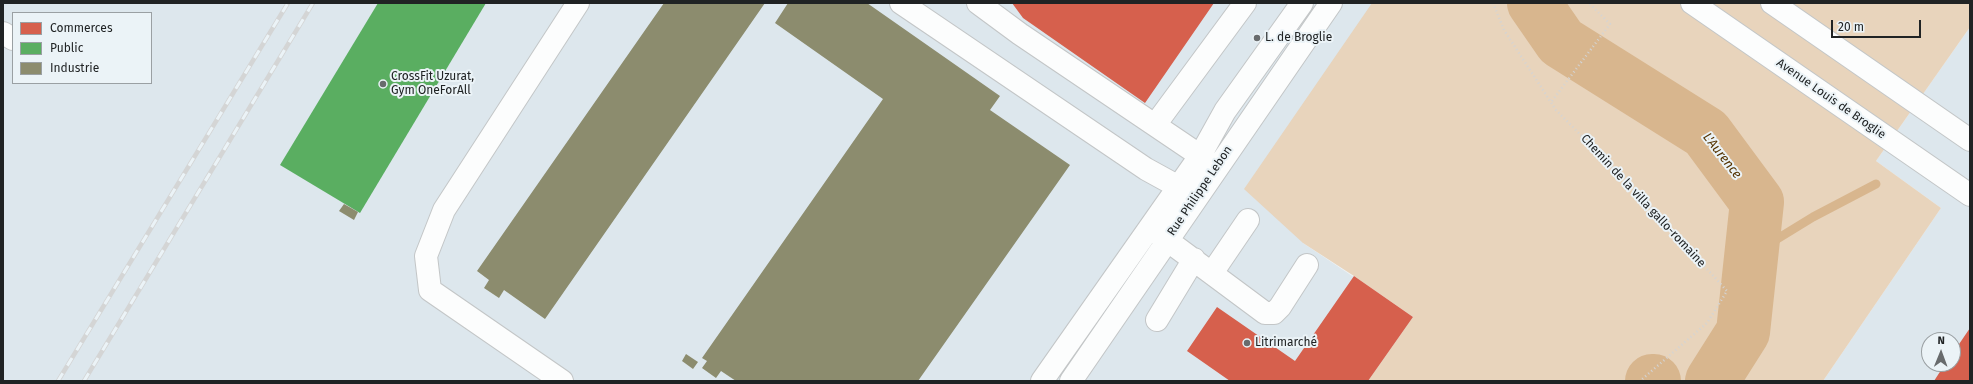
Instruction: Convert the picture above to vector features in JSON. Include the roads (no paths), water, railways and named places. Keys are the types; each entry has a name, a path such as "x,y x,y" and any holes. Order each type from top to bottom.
{"street":[{"path":"562,381 430,290 426,256 444,210 578,3"},
{"path":"901,3 1139,164 1177,186 1194,200"},
{"path":"978,3 1020,34 1208,161"},
{"path":"1155,125 1245,3"},
{"name":"Rue Philippe Lebon","path":"1071,381 1194,200 1225,110 1302,3"},
{"name":"Rue Philippe Lebon","path":"1042,381 1177,186 1208,161 1331,3"},
{"name":"Avenue Louis de Broglie","path":"1692,3 1970,195"},
{"path":"1772,3 1970,140"},
{"path":"3,33 12,38"},
{"path":"1212,273 1248,220"},
{"path":"1149,228 1168,240 1266,313 1274,313 1280,307 1307,266"},
{"path":"1157,320 1194,259"}],"waterway":[{"name":"L'Aurence","path":"1534,3 1561,42 1706,133 1757,202 1743,332 1712,381"},
{"path":"1751,255 1813,217 1876,184"}],"railway":[{"path":"58,381 288,3"},
{"path":"84,381 313,3"}],"place":[{"name":"L. de Broglie","path":"1257,38"},
{"name":"CrossFit Uzurat, Gym OneForAll","path":"383,84"},
{"name":"Litrimarché","path":"1247,343"}]}
